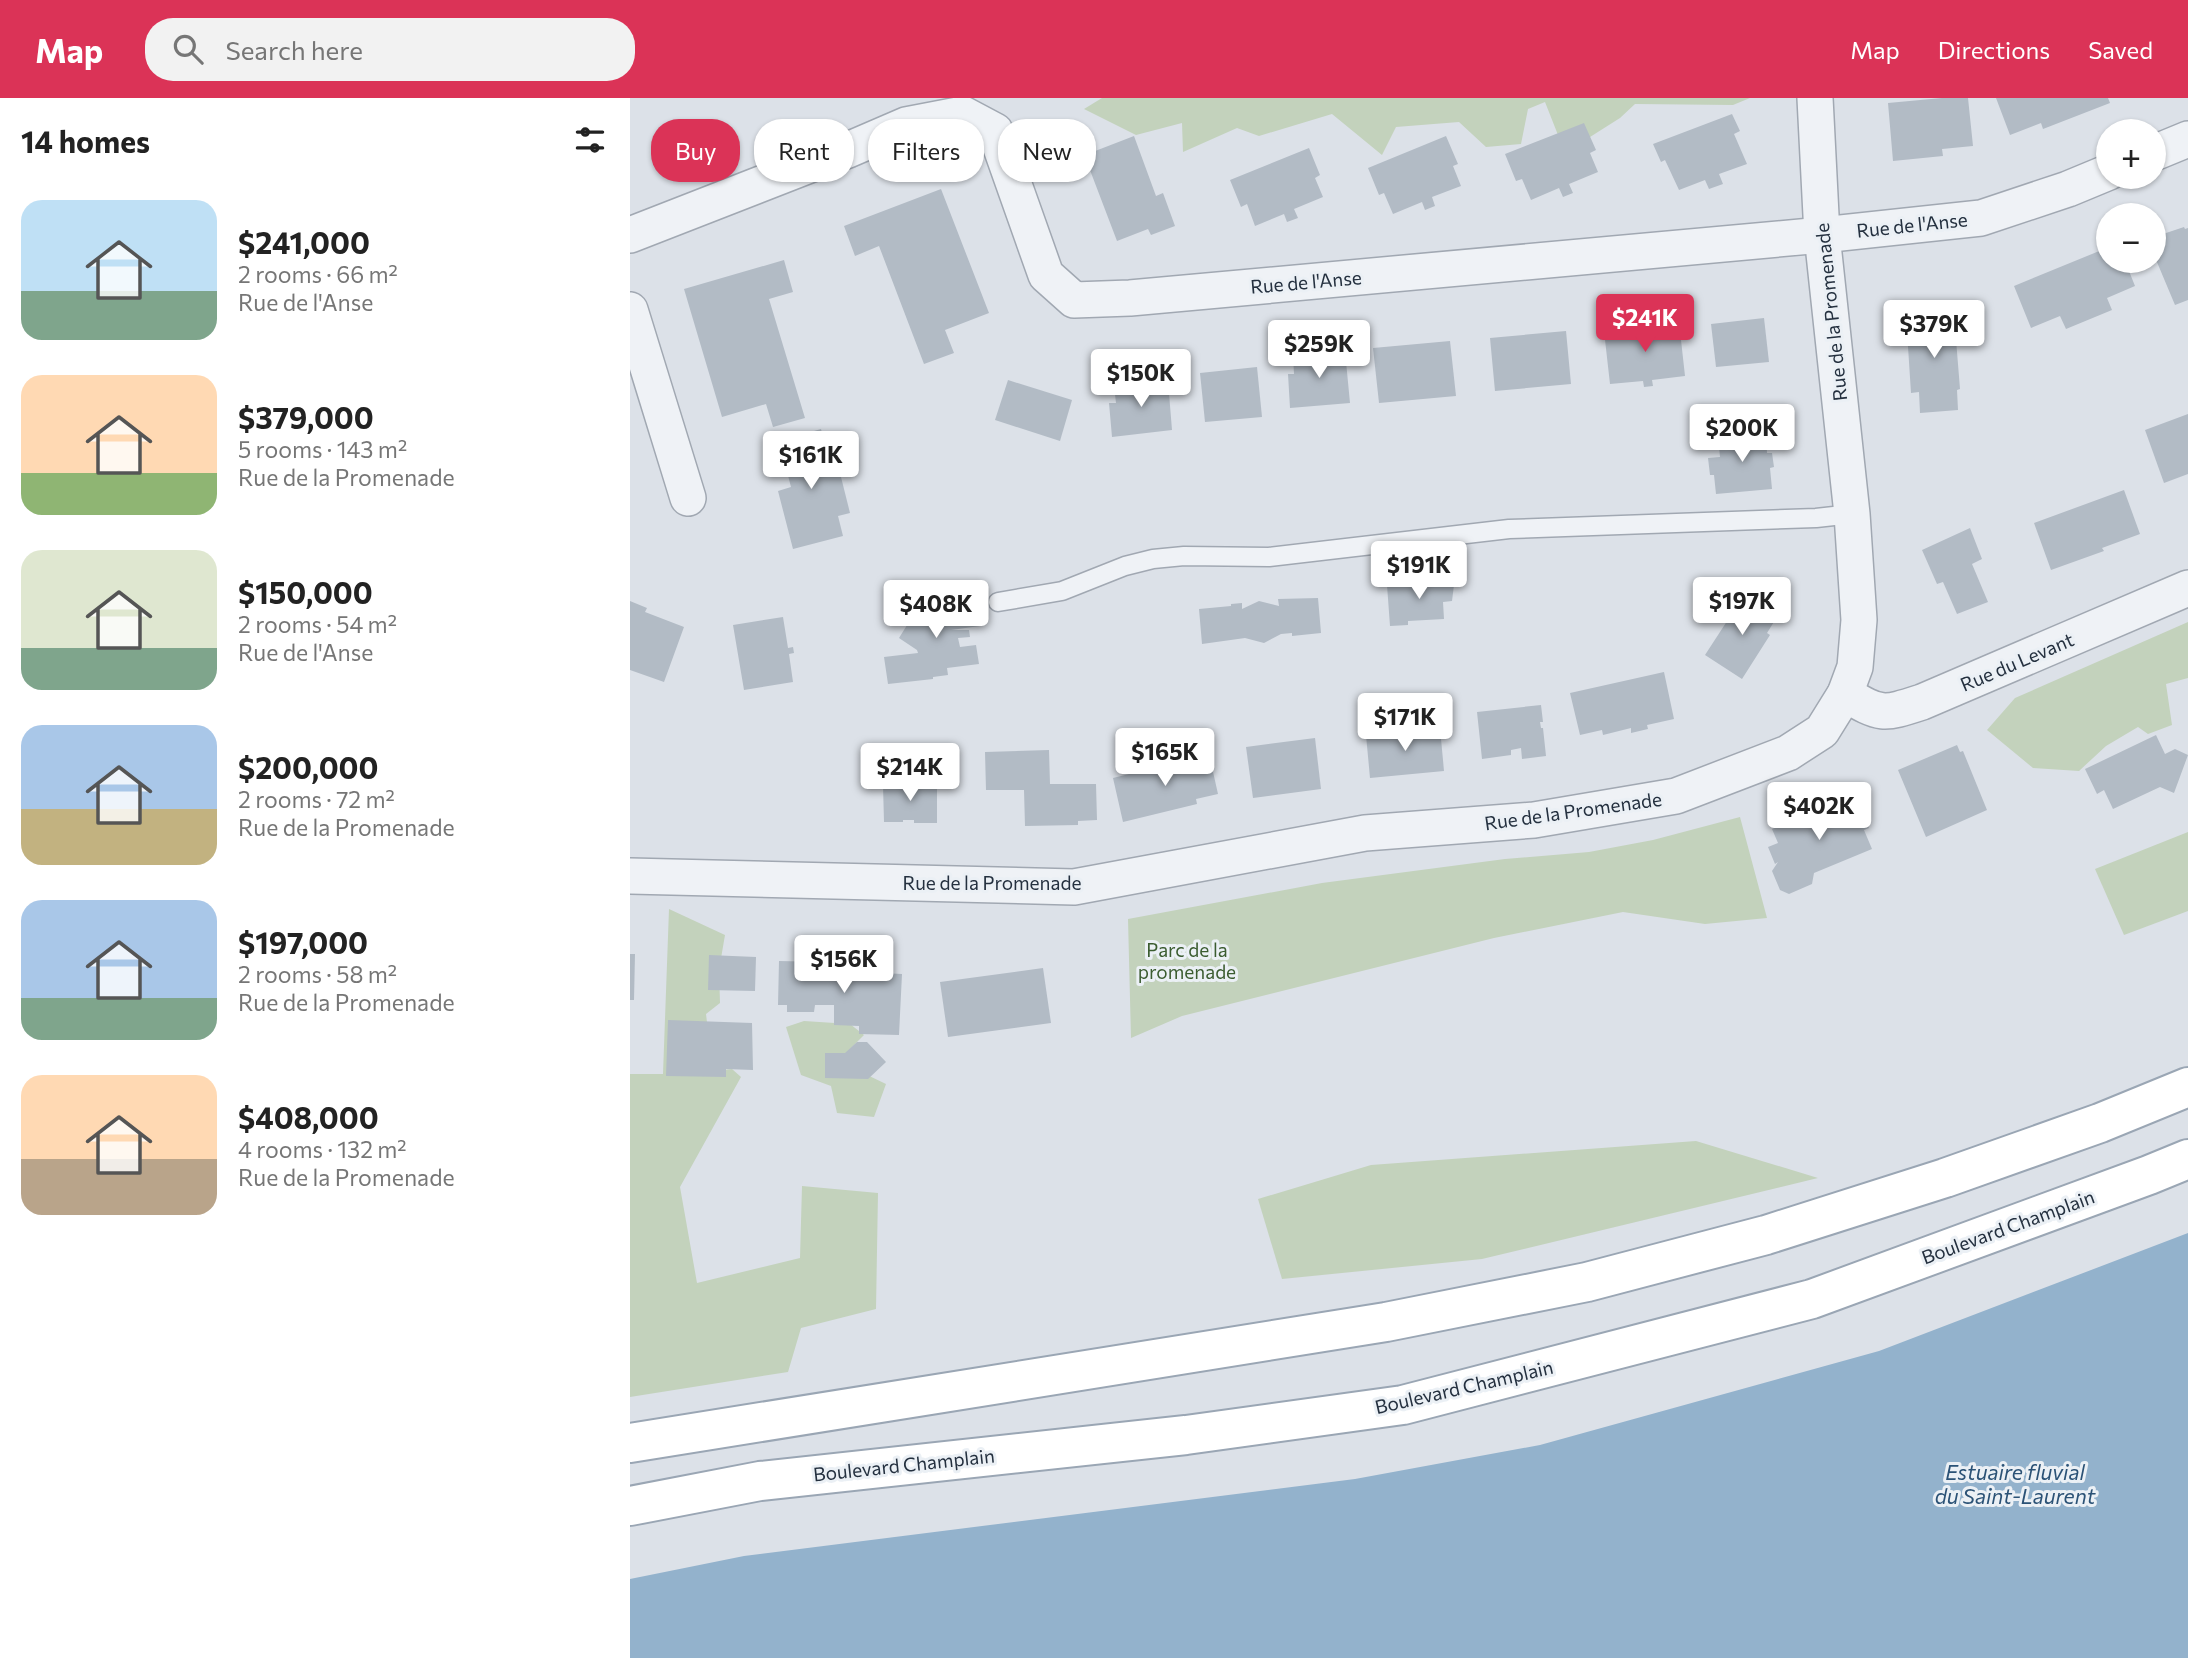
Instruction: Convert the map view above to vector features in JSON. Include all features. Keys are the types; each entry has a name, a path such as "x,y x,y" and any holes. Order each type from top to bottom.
{"main road":[{"path":"630,1443 1386,1322 1587,1282 1766,1236 1945,1178 2101,1123 2188,1087"},
{"name":"Boulevard Champlain","path":"630,1506 761,1481 1186,1435 1403,1405 1812,1299 2188,1159"}],"street":[{"name":"Rue de la Promenade","path":"630,876 1074,887 1365,833 1534,820 1676,796 1788,753 1822,731 1845,694 1855,667 1859,620 1852,514 1822,235 1815,98"},
{"name":"Rue de l'Anse","path":"630,234 906,125 963,114 995,131 1046,275 1074,300 1130,298 1981,218 2096,178"},
{"path":"2166,148 2188,139"},
{"path":"630,310 688,498"},
{"name":"Rue du Levant","path":"1845,694 1875,711 1891,712 1935,697 2188,588"}],"lane":[{"path":"998,603 1062,591 1125,566 1153,559 1184,556 1269,557 1509,529 1816,518 1852,514"}],"green space":[{"path":"1102,98 1750,98 1733,105 1635,104 1620,118 1590,137 1558,135 1545,102 1528,109 1521,144 1486,147 1459,122 1396,127 1382,155 1332,114 1259,136 1237,128 1183,152 1182,123 1136,135 1084,109"},
{"path":"2188,622 2188,678 2166,684 2172,725 2148,734 2138,727 2106,746 2079,771 2033,768 1987,730 2015,698"},
{"name":"Parc de la promenade","path":"1740,817 1767,918 1705,924 1623,912 1494,938 1182,1016 1131,1038 1128,919 1322,883 1505,859 1589,852 1653,840"},
{"path":"2188,832 2188,911 2124,935 2095,869"},
{"path":"669,909 725,935 719,970 720,1003 706,1014 713,1071 732,1069 741,1077 680,1187 697,1283 800,1258 802,1186 878,1193 876,1309 801,1328 788,1372 630,1397 630,1074 663,1074"},
{"path":"804,1021 850,1024 864,1035 838,1061 886,1084 874,1117 837,1113 831,1086 801,1075 786,1027"},
{"path":"1696,1141 1818,1178 1482,1259 1282,1279 1258,1199 1371,1165"}],"water":[{"name":"Estuaire fluvial du Saint-Laurent","path":"2188,1233 2188,1658 630,1658 630,1579 744,1556 1355,1479 1540,1445 1879,1351"}],"building":[{"path":"1968,98 1973,146 1942,149 1943,156 1893,161 1888,103"},
{"path":"1996,98 2108,98 2110,103 2043,129 2041,123 2010,135"},
{"path":"1732,114 1740,131 1734,134 1747,164 1719,174 1723,184 1709,189 1705,180 1679,190 1665,160 1661,162 1653,144"},
{"path":"1584,123 1596,150 1590,153 1598,172 1569,184 1573,193 1563,197 1559,188 1531,200 1522,179 1516,181 1505,154"},
{"path":"1134,136 1156,196 1163,193 1175,226 1151,235 1148,229 1117,241 1095,182 1096,151"},
{"path":"1446,136 1458,164 1453,166 1461,186 1432,197 1435,206 1425,210 1422,202 1393,214 1384,193 1379,195 1368,168"},
{"path":"1309,148 1320,175 1315,178 1323,197 1294,209 1298,218 1287,222 1284,214 1255,226 1247,204 1241,207 1230,180"},
{"path":"941,189 989,313 945,330 954,353 924,364 879,246 855,256 844,226"},
{"path":"2188,228 2188,300 2175,305 2162,273 2166,273 2166,233"},
{"path":"2096,252 2096,273 2130,273 2135,286 2107,298 2112,310 2066,329 2060,316 2031,328 2014,286"},
{"path":"784,260 793,292 769,299 805,418 773,427 766,404 722,417 684,289"},
{"path":"1950,306 1951,327 1955,327 1960,389 1957,390 1958,410 1920,413 1919,392 1911,393 1907,331 1913,331 1911,309"},
{"path":"1764,318 1769,362 1716,367 1711,324"},
{"path":"1679,322 1685,376 1652,380 1653,386 1644,387 1643,381 1610,384 1604,331"},
{"path":"1566,331 1571,384 1495,391 1490,338"},
{"path":"1450,341 1456,396 1379,403 1373,348"},
{"path":"1345,351 1350,403 1290,408 1288,374 1294,374 1293,356"},
{"path":"1257,367 1262,417 1205,422 1200,373"},
{"path":"1008,380 1072,400 1060,441 995,420"},
{"path":"1168,381 1172,430 1112,437 1109,403 1116,403 1114,386"},
{"path":"2188,414 2188,474 2164,483 2145,430"},
{"path":"821,429 833,475 840,473 850,513 838,516 843,536 793,549 778,491 791,487 779,441"},
{"path":"1766,432 1767,453 1772,453 1774,467 1770,468 1772,489 1716,494 1714,475 1710,475 1708,458 1720,457 1718,436"},
{"path":"2124,490 2140,534 2102,548 2104,551 2051,570 2034,523"},
{"path":"1970,528 1982,559 1972,564 1988,602 1957,614 1943,582 1937,584 1922,550"},
{"path":"1441,577 1455,577 1452,601 1443,602 1444,619 1408,621 1408,625 1390,626 1387,585 1441,581"},
{"path":"976,592 980,626 951,630 969,630 970,637 958,638 960,647 976,645 979,664 947,668 948,675 933,679 888,684 884,657 918,653 899,638 922,601 942,612 940,597"},
{"path":"1744,595 1777,617 1767,633 1770,635 1742,679 1705,655"},
{"path":"1318,598 1321,633 1292,636 1292,633 1281,634 1264,643 1245,638 1202,644 1199,609 1242,603 1242,609 1259,601 1279,606 1278,599"},
{"path":"630,601 647,608 645,612 684,627 664,682 630,670"},
{"path":"783,617 788,648 793,647 794,653 789,654 793,682 744,690 733,625"},
{"path":"1664,672 1674,719 1647,725 1648,729 1631,733 1631,728 1603,735 1602,730 1580,735 1570,693"},
{"path":"1541,705 1543,722 1540,722 1546,756 1522,759 1521,748 1511,750 1511,755 1482,759 1477,712"},
{"path":"1440,728 1444,771 1370,778 1366,735"},
{"path":"2156,735 2165,754 2175,749 2188,755 2174,793 2160,787 2113,809 2104,790 2097,794 2085,769"},
{"path":"1315,738 1321,789 1253,798 1246,747"},
{"path":"1957,745 1960,752 1963,751 1987,810 1926,837 1898,770"},
{"path":"1049,750 1050,784 1096,784 1097,820 1078,821 1078,825 1025,826 1024,790 986,790 985,752"},
{"path":"1209,754 1218,794 1196,799 1197,804 1123,822 1113,778"},
{"path":"901,782 916,782 916,786 937,786 937,823 914,823 914,820 884,822 883,785 900,785"},
{"path":"1856,791 1869,828 1864,830 1872,849 1814,873 1812,884 1789,894 1780,890 1772,871 1778,862 1775,864 1768,847 1778,843 1772,829"},
{"path":"630,954 635,954 634,1000 630,1000"},
{"path":"709,955 756,957 755,991 708,990"},
{"path":"779,961 825,962 825,967 842,967 842,972 854,972 854,968 883,969 883,973 902,974 899,1035 859,1034 859,1026 834,1025 834,1005 815,1005 814,1012 787,1012 787,1005 778,1005"},
{"path":"1043,968 1051,1023 948,1037 940,982"},
{"path":"668,1020 752,1023 753,1070 726,1069 726,1077 666,1076"},
{"path":"857,1042 867,1042 886,1062 868,1079 825,1078 825,1053 845,1053"}]}
